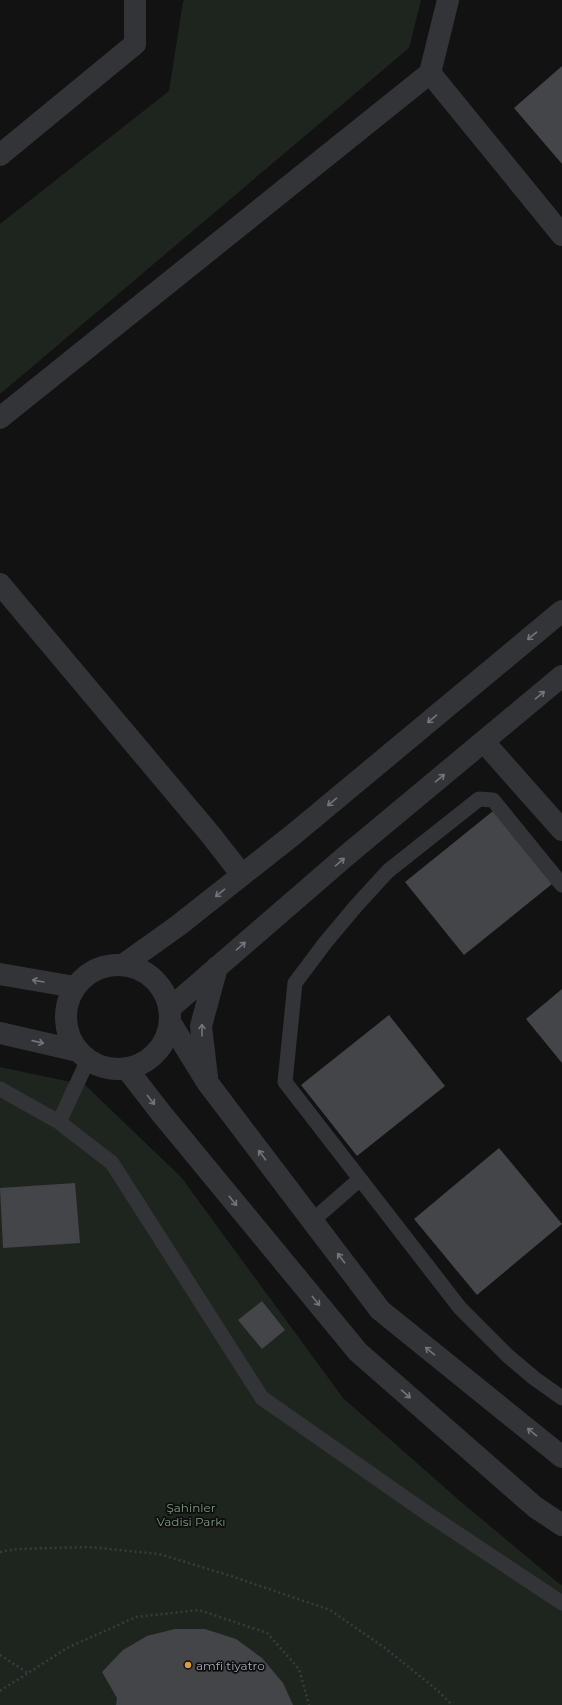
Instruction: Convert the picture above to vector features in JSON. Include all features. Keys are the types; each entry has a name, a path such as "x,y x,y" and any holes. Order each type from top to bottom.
{"street":[{"path":"0,155 135,44 135,0"},
{"path":"0,418 430,73 448,0"},
{"path":"430,73 562,235"},
{"path":"0,584 210,834 242,875"},
{"path":"123,965 179,925 242,875 562,612"},
{"path":"0,1033 83,1056 100,1067 113,1070 127,1069 140,1065 152,1058 161,1048 167,1036 170,1015 217,967 347,855 562,676"},
{"path":"484,742 562,830"},
{"path":"83,1056 71,1039 67,1026 66,1013 69,999 75,987 84,977 96,970 109,966 123,965 136,968 148,974 166,995 170,1015 207,1082 380,1310 562,1457"},
{"path":"207,1082 201,1026 217,967"},
{"path":"0,974 75,987"},
{"path":"127,1069 161,1113 358,1352 535,1507 562,1525"}],"lane":[{"path":"562,885 494,800 480,799 388,871 325,943 295,983 285,1082 460,1308 508,1356 534,1378 562,1398"},
{"path":"59,1122 83,1056"},
{"path":"0,1089 59,1122 112,1163 262,1398 428,1514 562,1602"},
{"path":"312,1221 360,1179"}],"path":[{"path":"0,1552 17,1549 89,1547 159,1554 228,1575 330,1610 385,1648 437,1690 452,1705"},
{"path":"0,1691 67,1648 136,1617 199,1610 267,1634 299,1669 309,1705"},
{"path":"0,1655 28,1673"}],"green space":[{"path":"185,0 421,0 409,48 0,394 0,224 169,91 183,2"},
{"name":"Şahinler Vadisi Parkı","path":"0,1067 85,1085 181,1177 343,1398 460,1501 562,1585 562,1705 0,1705"}],"building":[{"path":"562,66 562,164 514,108"},
{"path":"493,811 552,884 464,955 405,882"},
{"path":"562,989 562,1063 526,1019"},
{"path":"389,1015 445,1086 357,1156 301,1085"},
{"path":"499,1148 562,1224 477,1295 414,1219"},
{"path":"75,1183 80,1243 3,1248 0,1188"},
{"path":"262,1301 285,1330 262,1349 238,1320"},
{"name":"amfi tiyatro","path":"175,1629 205,1629 236,1639 262,1658 283,1683 293,1705 116,1705 117,1698 102,1672 123,1650 147,1636"}],"place":[{"name":"amfi tiyatro","path":"188,1665"}]}
